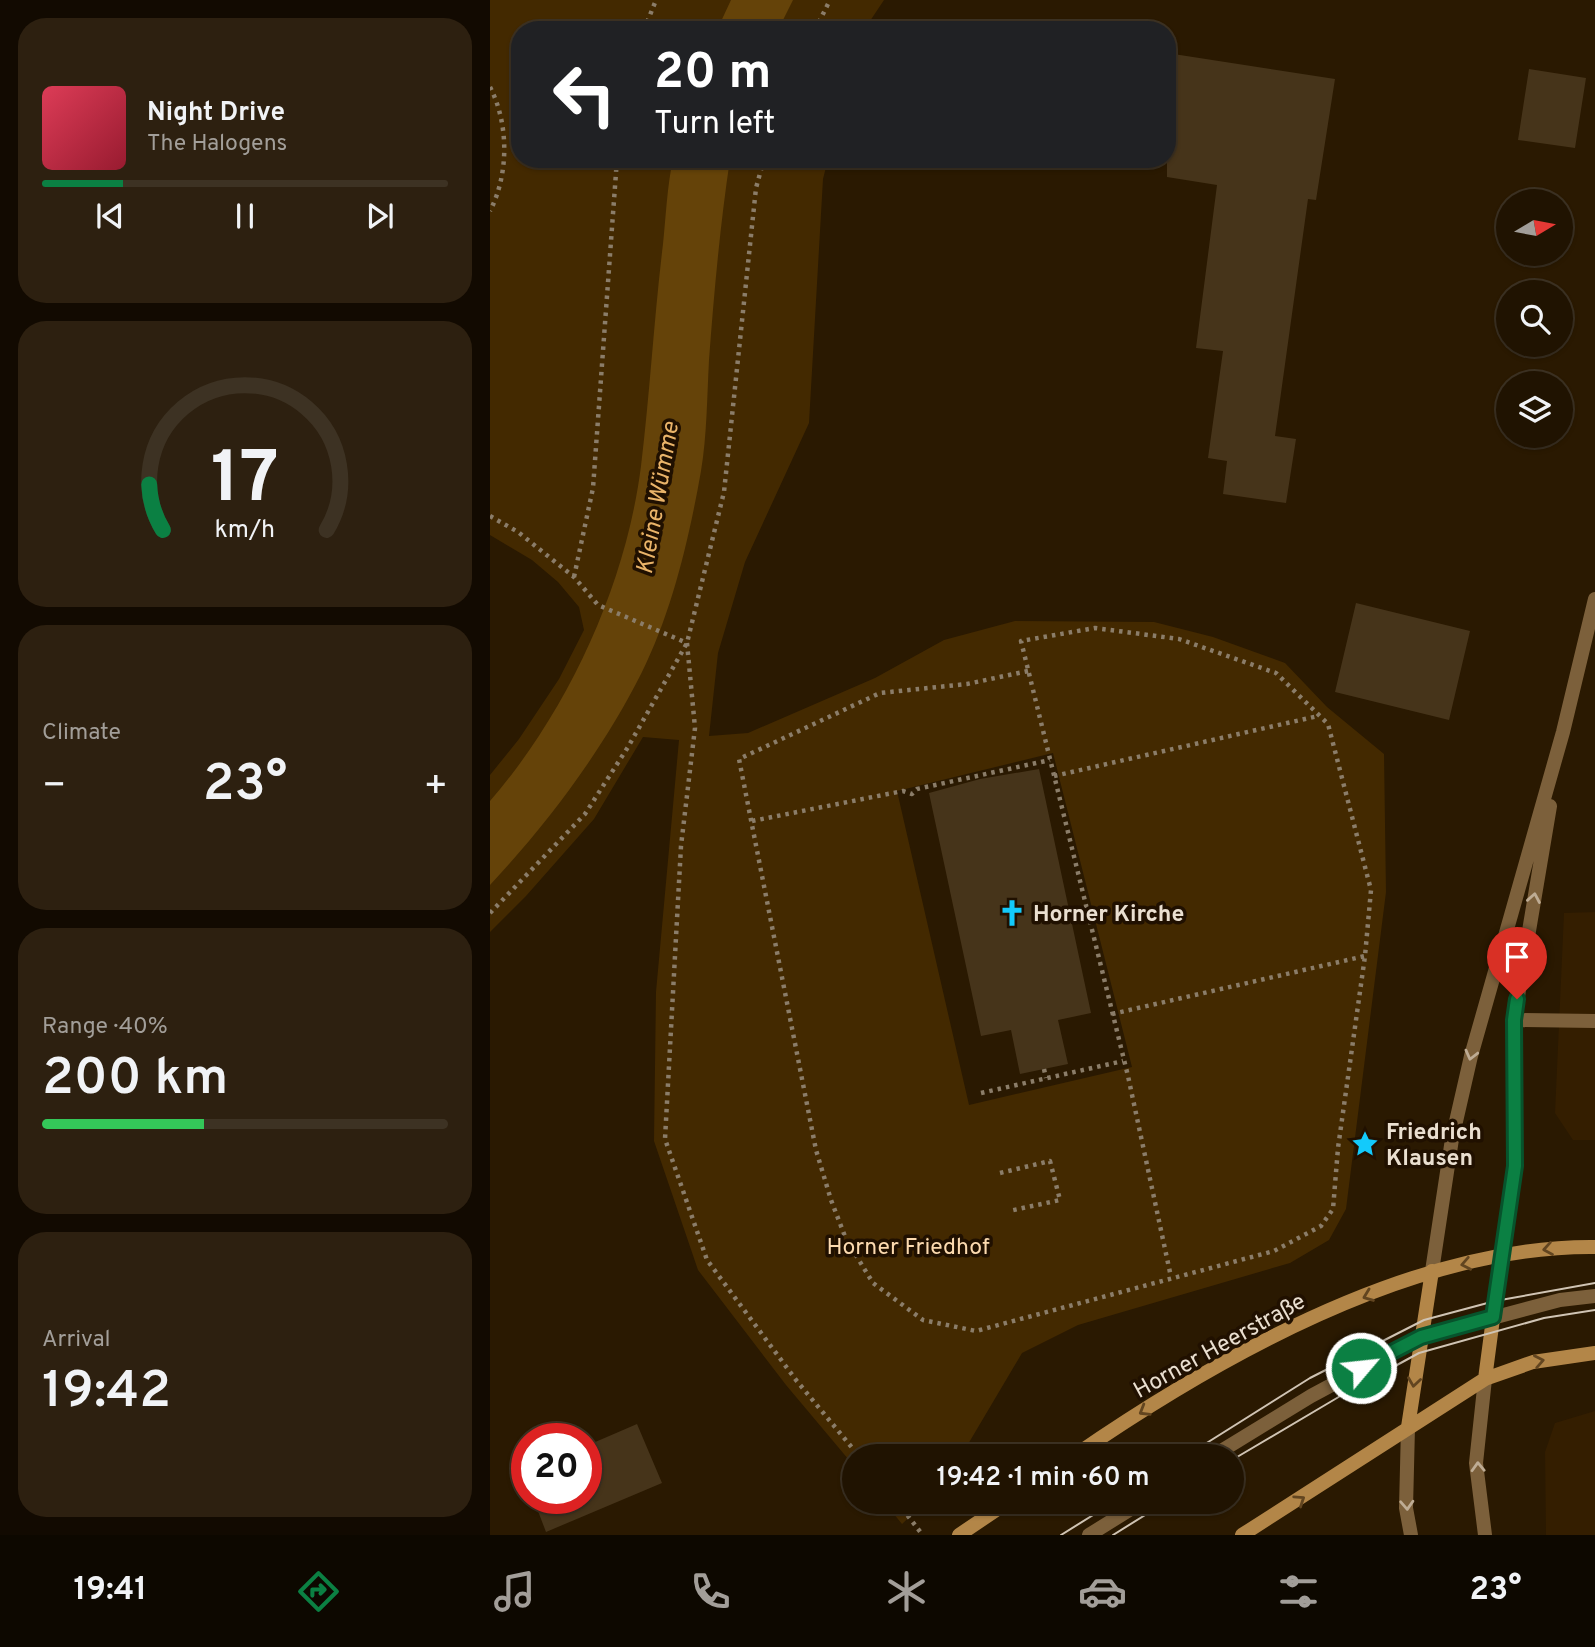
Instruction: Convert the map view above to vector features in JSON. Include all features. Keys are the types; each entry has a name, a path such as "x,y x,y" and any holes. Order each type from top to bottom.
{"main road":[{"name":"Horner Heerstraße","path":"1093,1444 1228,1360 1341,1306 1432,1271 1560,1247 1595,1247"},
{"path":"1485,1379 1501,1258"},
{"path":"1408,1427 1432,1271"},
{"path":"1242,1535 1485,1379 1533,1362 1595,1353"},
{"path":"959,1535 990,1514"}],"street":[{"path":"1432,1271 1452,1139 1471,1056 1563,732 1595,599"},
{"path":"1501,1258 1515,1166 1514,1020 1563,732"},
{"path":"1514,1020 1595,1021"},
{"path":"1233,1444 1311,1396 1421,1337 1560,1300 1595,1296"},
{"path":"1485,1379 1476,1463 1485,1535"},
{"path":"1408,1427 1406,1508 1411,1535"},
{"path":"1089,1535 1123,1514"}],"path":[{"path":"648,21 656,0"},
{"path":"820,21 830,0"},
{"path":"490,88 498,103 504,131 503,166 496,200 490,211"},
{"path":"574,577 593,488 616,168"},
{"path":"490,913 585,814 628,747 687,643 724,492 756,188 762,168"},
{"path":"490,516 519,531 574,577 598,605 687,643"},
{"path":"1028,671 967,684 880,693 739,759 816,1150 846,1239 873,1283 923,1320 976,1331 1274,1251 1315,1230 1330,1216 1365,957 1371,890 1328,724 1276,673 1179,639 1094,628 1021,641 1112,1014 1171,1277"},
{"path":"687,643 695,728 681,846 665,1139 706,1260 796,1380 849,1444"},
{"path":"1054,776 1319,716"},
{"path":"752,821 903,791 912,794 917,789 1050,761"},
{"path":"1112,1014 1365,957"},
{"path":"981,1093 1123,1061"},
{"path":"1044,1069 1046,1079"},
{"path":"1000,1172 1050,1161 1060,1200 1010,1211"},
{"path":"906,1514 923,1535"}],"shaded area":[{"path":"1595,912 1595,1140 1573,1140 1555,1113 1564,913"},
{"path":"1595,1411 1595,1535 1546,1535 1545,1452 1555,1423"}],"green space":[{"name":"Horner Friedhof","path":"490,0 884,0 870,21 511,21 511,168 826,168 809,423 745,562 718,653 709,736 748,733 875,678 944,640 1015,621 1154,622 1213,637 1285,663 1327,707 1384,754 1386,892 1346,1209 1329,1240 1290,1263 1078,1325 1022,1353 968,1444 842,1444 842,1452 786,1385 698,1270 654,1141 656,992 679,740 643,737 594,819 526,896 490,932 490,775 519,739 559,679 584,630 579,607 558,582 532,560 490,535","holes":["1053,753 1132,1067 969,1105 897,791"]},
{"path":"894,1514 912,1514 902,1524"}],"water":[{"path":"731,0 793,0 782,21 721,21"},
{"name":"Kleine Wümme","path":"671,168 729,168 715,285 703,457 685,549 662,626 626,703 573,785 533,837 490,885 490,801 518,766 568,687 607,601 622,556 641,466"}],"building":[{"path":"1176,54 1335,79 1316,200 1308,199 1275,436 1296,439 1286,503 1223,494 1227,461 1208,458 1223,351 1196,348 1217,185 1167,177 1167,168 1176,168"},
{"path":"1529,69 1586,78 1575,148 1518,140"},
{"path":"1356,603 1470,631 1449,720 1335,692"},
{"name":"Horner Kirche","path":"1039,769 1091,1013 1058,1020 1068,1064 1020,1074 1011,1030 981,1036 929,793 980,779"},
{"path":"637,1424 662,1483 602,1508 602,1439"},
{"path":"539,1514 589,1514 546,1532"}],"tram line":[{"path":"1205,1444 1310,1378 1424,1320 1495,1301 1595,1283"},
{"path":"1244,1453 1419,1353 1544,1318 1595,1310"},
{"path":"1061,1535 1095,1514"},
{"path":"1113,1535 1147,1514"}],"place":[{"name":"Horner Kirche","path":"1012,913"},
{"name":"Friedrich Klausen","path":"1365,1144"}],"route":[{"path":"1361,1368 1421,1337 1493,1317 1515,1166 1514,1020 1517,999"}]}
